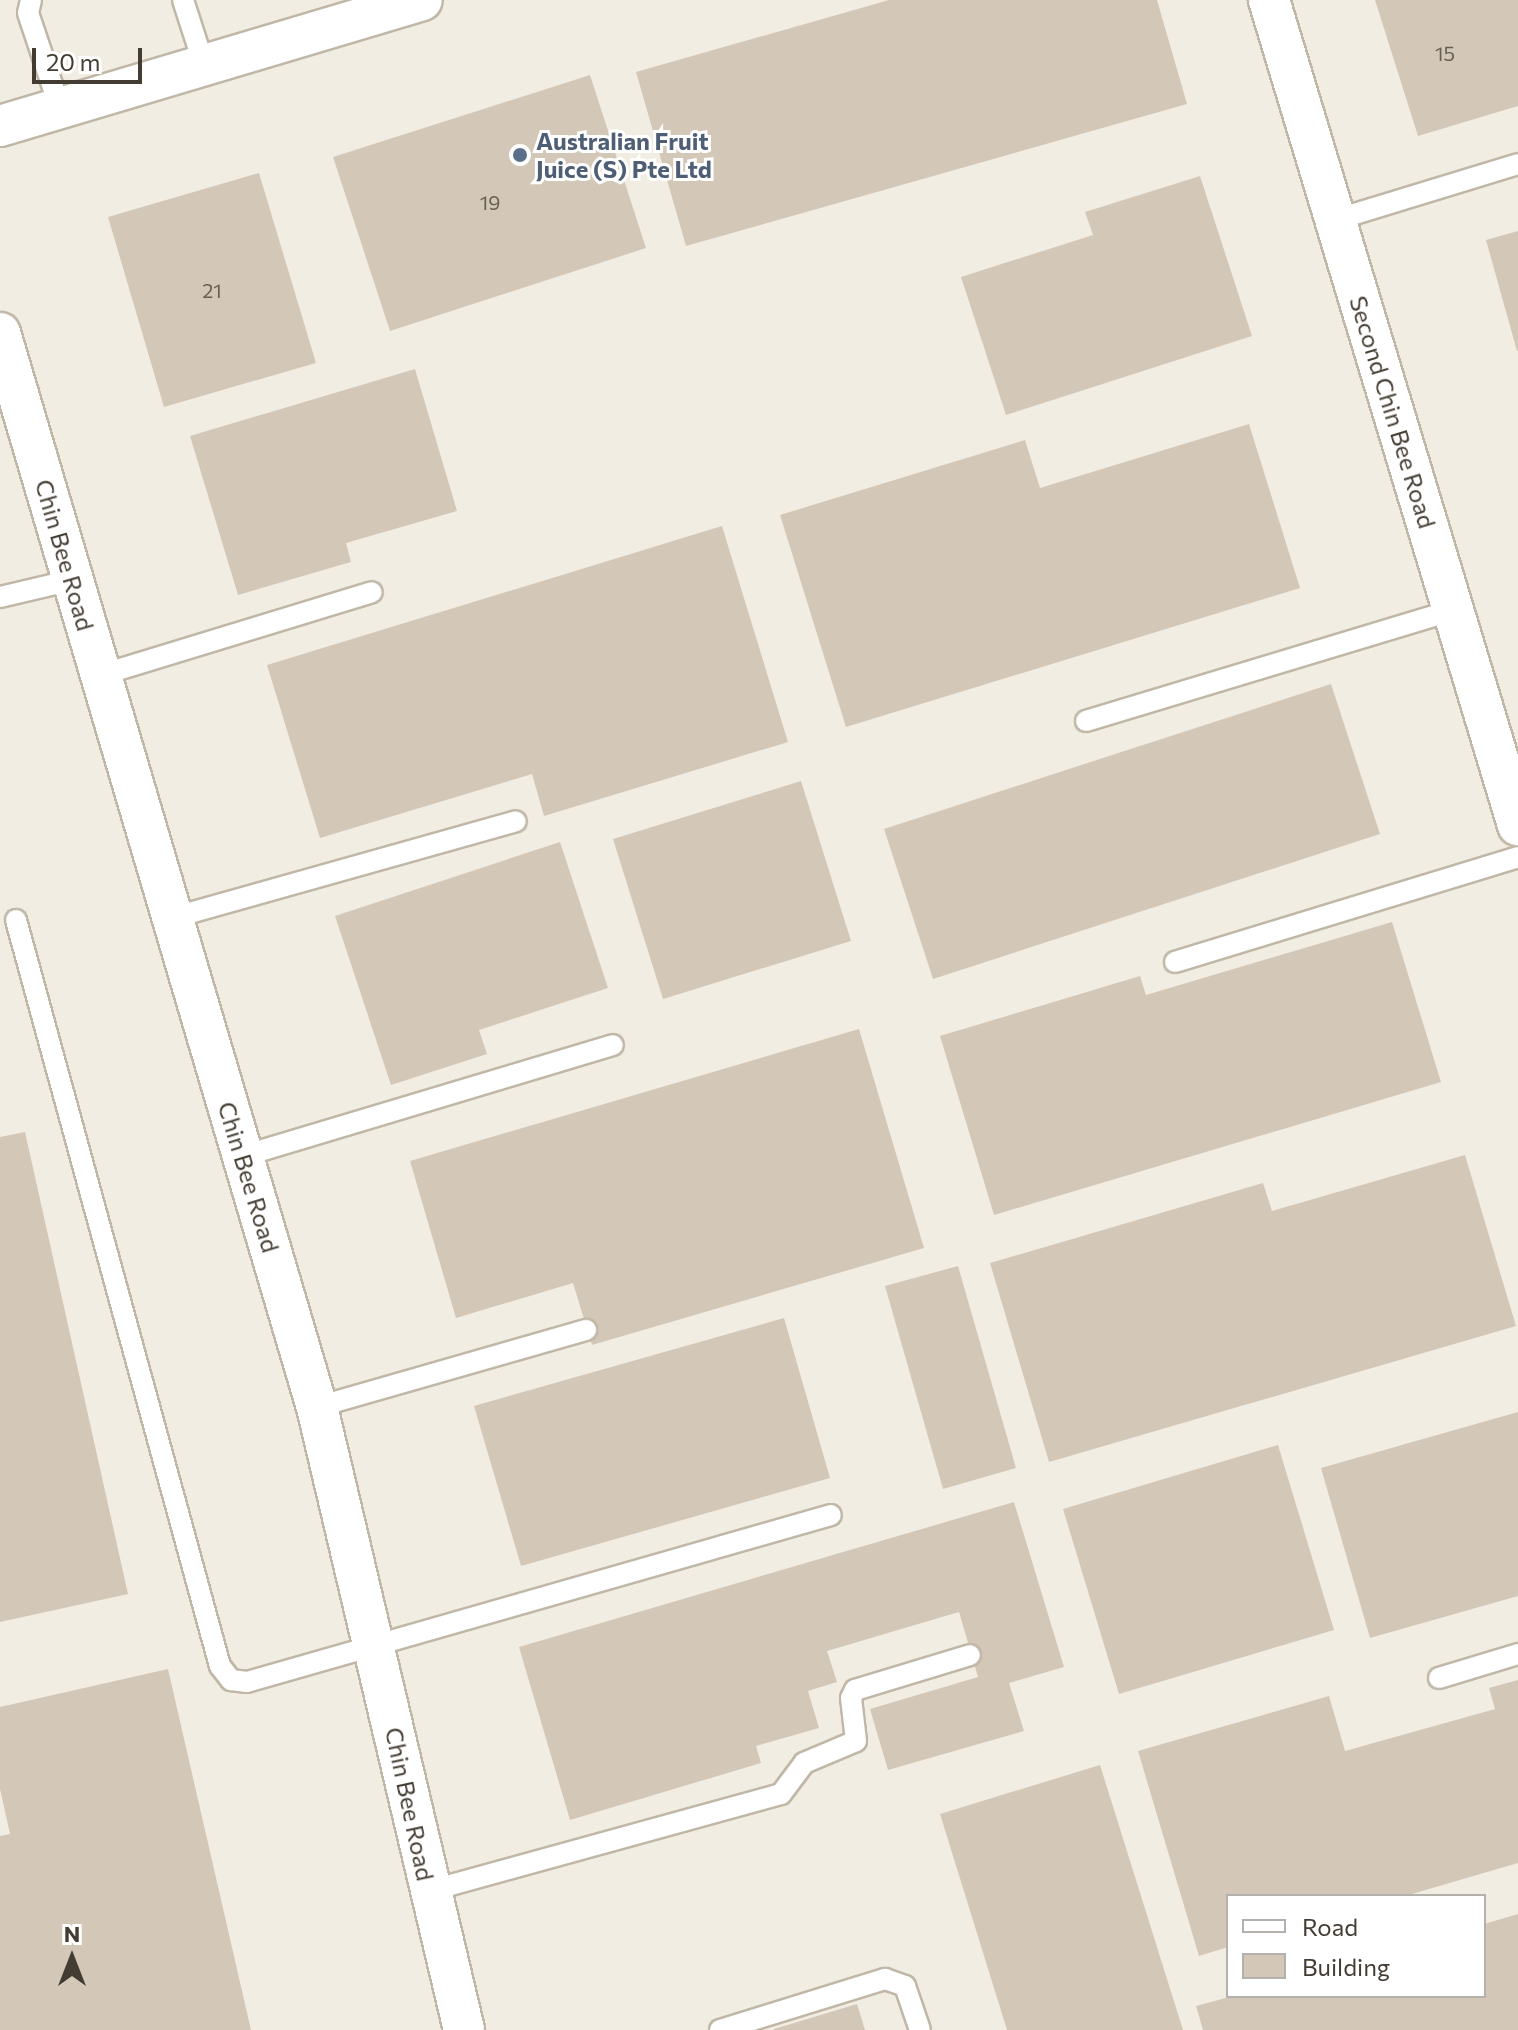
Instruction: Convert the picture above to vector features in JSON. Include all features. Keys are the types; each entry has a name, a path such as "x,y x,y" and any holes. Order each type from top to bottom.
{"street":[{"path":"0,126 422,0"},
{"name":"Second Chin Bee Road","path":"1269,0 1453,610 1511,779 1518,825"},
{"name":"Chin Bee Road","path":"0,333 317,1407 464,2030"}],"lane":[{"path":"31,0 28,13 60,108"},
{"path":"183,0 204,65"},
{"path":"1335,220 1518,164"},
{"path":"0,597 72,580"},
{"path":"101,675 372,592"},
{"path":"1086,721 1453,610"},
{"path":"172,918 516,821"},
{"path":"1175,962 1518,857"},
{"path":"16,920 224,1674 247,1682 831,1515"},
{"path":"243,1156 613,1045"},
{"path":"317,1407 586,1330"},
{"path":"1439,1678 1518,1654"},
{"path":"429,1891 781,1794 804,1763 856,1741 851,1698 855,1690 970,1655"},
{"path":"720,2030 885,1979 905,1986 920,2030"}],"building":[{"path":"889,0 1157,0 1187,104 686,246 636,72"},
{"path":"1375,0 1518,0 1518,106 1418,136"},
{"path":"590,75 646,248 390,331 333,157"},
{"path":"259,173 316,363 164,407 108,217"},
{"path":"1200,176 1252,336 1006,415 961,277 1093,235 1085,212"},
{"path":"1518,231 1518,351 1517,351 1486,240"},
{"path":"415,369 457,511 346,543 351,562 238,595 190,436"},
{"path":"1249,424 1300,588 846,727 780,515 1025,440 1040,488"},
{"path":"722,526 788,742 544,816 532,774 320,838 267,665"},
{"path":"1331,684 1380,834 933,979 884,829"},
{"path":"801,781 851,941 663,999 613,839"},
{"path":"560,842 608,988 479,1030 487,1054 391,1085 335,916"},
{"path":"1392,922 1441,1082 994,1215 940,1036 1140,976 1146,995"},
{"path":"859,1029 924,1248 592,1345 573,1283 456,1318 410,1161"},
{"path":"25,1132 128,1594 0,1622 0,1137"},
{"path":"1465,1155 1516,1326 1049,1462 990,1263 1263,1183 1272,1211"},
{"path":"958,1266 1016,1468 943,1489 885,1286"},
{"path":"784,1318 830,1478 521,1566 474,1406"},
{"path":"1518,1412 1518,1596 1370,1638 1321,1468"},
{"path":"1278,1445 1334,1630 1119,1694 1063,1509"},
{"path":"1014,1502 1064,1667 1009,1683 1024,1731 888,1770 870,1709 978,1677 959,1612 827,1651 837,1682 808,1691 819,1728 756,1746 761,1763 570,1820 519,1647"},
{"path":"168,1669 251,2030 0,2030 0,1836 10,1834 0,1789 0,1707"},
{"path":"1518,1680 1518,1863 1412,1894 1226,1894 1226,1948 1199,1956 1138,1751 1329,1696 1345,1751 1495,1709 1489,1688"},
{"path":"1100,1765 1183,2030 1007,2030 940,1814"},
{"path":"1518,1914 1518,2030 1203,2030 1196,2006 1226,1998 1486,1998 1486,1923"},
{"path":"857,2004 865,2030 774,2030 774,2029"}],"place":[{"name":"Australian Fruit Juice (S) Pte Ltd","path":"520,155"}]}
